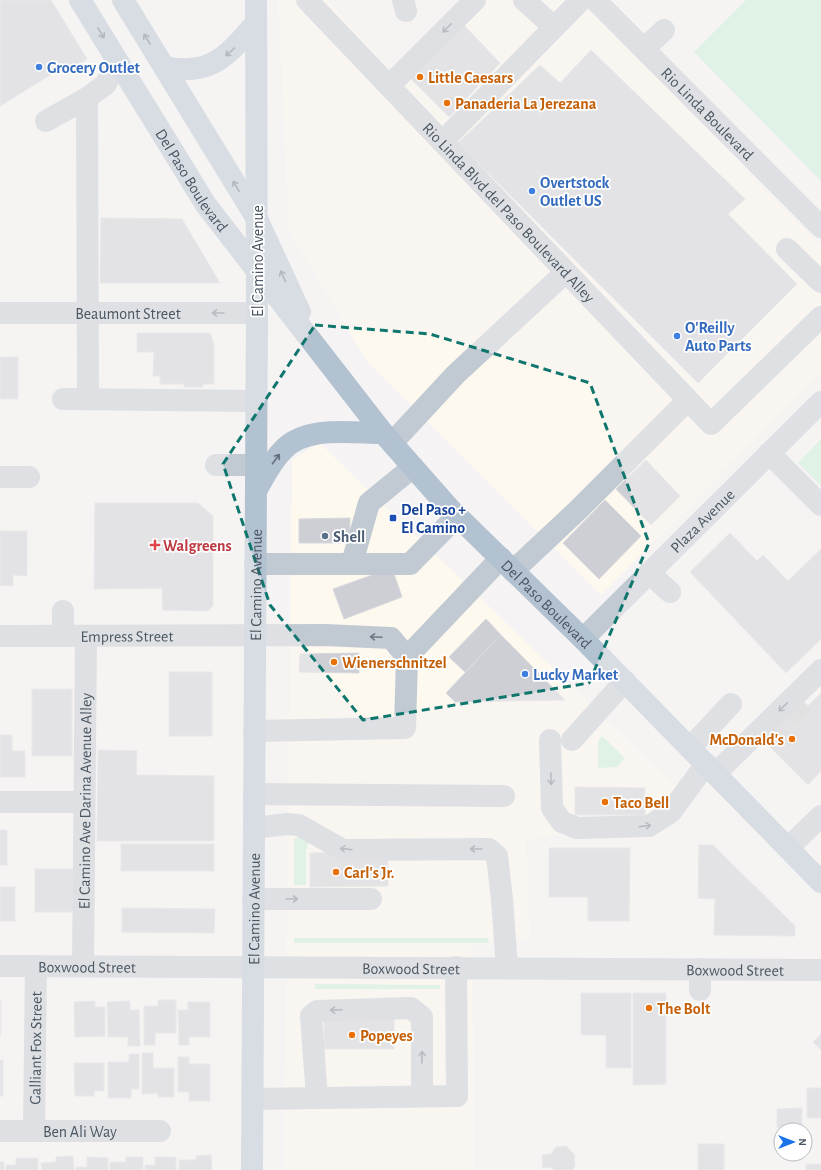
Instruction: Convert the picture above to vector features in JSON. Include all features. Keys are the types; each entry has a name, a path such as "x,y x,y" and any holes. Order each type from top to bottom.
{"main road":[{"name":"Del Paso Boulevard","path":"80,0 206,205 387,438 457,516 625,681 821,882"},
{"name":"Del Paso Boulevard","path":"123,0 256,219 318,349"},
{"name":"El Camino Avenue","path":"252,1170 257,313 256,0"},
{"path":"164,67 191,69 206,66 215,62 230,53 256,23"},
{"path":"255,492 283,449 307,436 328,433 387,438"}],"street":[{"name":"Rio Linda Blvd del Paso Boulevard Alley","path":"307,0 711,424 821,316"},
{"path":"389,86 474,0"},
{"path":"524,0 554,27"},
{"path":"442,142 581,0"},
{"name":"Rio Linda Boulevard","path":"595,0 821,227"},
{"path":"644,49 664,30"},
{"path":"46,121 87,98 106,84 117,60"},
{"path":"87,98 88,399"},
{"path":"787,249 821,282"},
{"path":"387,438 566,272"},
{"name":"Beaumont Street","path":"0,313 257,313"},
{"path":"63,399 256,401"},
{"path":"254,731 405,728 407,657 507,565 578,510 688,400"},
{"name":"Plaza Avenue","path":"583,639 821,402"},
{"path":"769,453 821,506"},
{"path":"216,466 255,465"},
{"path":"352,563 368,503 413,467"},
{"path":"0,477 29,477"},
{"path":"255,564 410,564 457,516"},
{"path":"649,573 670,592"},
{"path":"63,611 63,636"},
{"name":"Empress Street","path":"0,636 254,636 325,634 391,638 407,657"},
{"name":"El Camino Ave Darina Avenue Alley","path":"83,966 86,636"},
{"path":"550,740 552,808 562,822 577,828 649,826 671,812 715,774 821,670"},
{"path":"572,740 625,681"},
{"path":"804,702 821,685"},
{"path":"690,748 731,704"},
{"path":"715,774 765,741"},
{"path":"254,794 504,796"},
{"path":"0,802 84,802"},
{"path":"788,848 821,816"},
{"path":"254,828 287,824 299,825 343,850 489,849 497,856 502,899 506,968"},
{"path":"253,898 371,899"},
{"name":"Boxwood Street","path":"0,966 506,968 700,980 821,970"},
{"name":"Galliant Fox Street","path":"34,1131 36,966"},
{"path":"252,1099 457,1096 456,968"},
{"path":"317,1098 310,1016 317,1011 411,1008 422,1017 422,1096"},
{"name":"Ben Ali Way","path":"0,1131 160,1131"}],"highlighted area":[{"path":"315,325 430,334 590,383 649,543 589,683 363,720 270,605 223,464"}],"shaded area":[{"path":"278,0 327,0 392,72 467,0 582,0 821,246 821,373 601,595 367,361 289,231"},
{"path":"320,443 674,785 674,819 526,840 530,939 473,942 474,1170 284,1170 292,460"}],"green space":[{"path":"746,0 821,0 821,181 694,52"},
{"path":"821,439 821,486 798,463"},
{"path":"602,736 625,758 617,767 598,768 598,742"},
{"path":"300,837 309,841 306,850 306,885 294,885 294,839"},
{"path":"294,938 489,938 487,943 294,943"},
{"path":"315,984 440,985 440,989 315,989"}],"building":[{"path":"0,0 51,0 87,59 66,72 63,67 0,106"},
{"path":"460,21 500,63 449,117 407,75"},
{"path":"591,50 745,199 728,214 797,284 698,383 458,143 540,65 560,83"},
{"path":"101,218 182,219 220,283 100,283"},
{"path":"137,333 210,333 214,344 214,384 203,384 203,387 184,387 184,384 160,384 160,376 153,376 154,352 137,352"},
{"path":"0,357 18,357 18,399 0,399"},
{"path":"646,460 680,496 651,525 616,489"},
{"path":"605,500 641,536 599,579 563,543"},
{"name":"Walgreens","path":"95,503 198,503 213,516 213,606 208,611 163,610 162,588 94,589"},
{"path":"350,518 350,543 299,543 299,519"},
{"path":"0,531 27,531 27,576 13,575 13,586 0,585"},
{"path":"730,533 757,561 763,555 788,581 821,549 821,639 786,673 690,572"},
{"path":"392,568 402,597 344,619 333,589"},
{"path":"486,619 501,635 465,672 449,657"},
{"path":"501,635 565,700 455,702 446,693"},
{"path":"359,653 359,673 299,672 300,654"},
{"path":"169,672 212,672 212,736 169,736"},
{"path":"32,689 72,689 72,756 32,756"},
{"name":"McDonald's","path":"821,693 821,771 808,785 761,738 802,700 808,706"},
{"path":"0,735 12,735 12,751 25,751 25,777 0,777"},
{"path":"98,750 137,751 136,775 214,776 214,841 97,841"},
{"path":"575,787 645,788 645,815 575,815"},
{"path":"0,830 7,830 7,865 0,865"},
{"path":"121,844 214,844 214,871 121,871"},
{"path":"699,845 713,845 795,926 795,936 714,935 715,899 698,898"},
{"path":"549,848 630,848 629,921 588,921 588,897 549,897"},
{"path":"388,852 388,886 310,887 310,853"},
{"path":"35,869 73,869 73,912 35,912"},
{"path":"0,887 15,887 15,921 0,921"},
{"path":"122,908 215,909 214,933 122,932"},
{"path":"581,993 631,993 631,1068 606,1068 606,1035 581,1035"},
{"path":"633,993 666,993 666,1084 633,1085"},
{"path":"1,1000 1,1035 0,1035"},
{"path":"158,1000 176,1000 176,1033 155,1033 155,1045 144,1045 144,1006 158,1006"},
{"path":"95,1001 95,1007 105,1007 105,1036 75,1037 74,1002"},
{"path":"130,1001 130,1010 139,1010 140,1046 128,1046 128,1037 108,1037 107,1002"},
{"path":"188,1002 210,1002 210,1037 189,1037 189,1045 179,1045 178,1010 188,1010"},
{"path":"324,1016 394,1018 394,1049 324,1049"},
{"path":"821,1034 821,1050 813,1042"},
{"path":"142,1053 153,1053 153,1068 174,1068 174,1097 158,1097 158,1093 142,1094"},
{"path":"129,1054 139,1054 139,1089 131,1089 131,1098 108,1098 108,1062 129,1062"},
{"path":"178,1057 189,1057 189,1064 210,1064 210,1101 189,1101 189,1092 178,1092"},
{"path":"0,1060 3,1060 3,1096 0,1096"},
{"path":"74,1063 104,1063 104,1091 94,1091 94,1096 75,1096"},
{"path":"807,1088 821,1088 821,1118 807,1118"},
{"path":"802,1108 802,1122 777,1122 777,1109"},
{"path":"698,1144 724,1144 724,1170 698,1170"},
{"path":"566,1146 574,1154 575,1166 572,1170 554,1170 551,1167 543,1168 542,1155 551,1154 556,1147"},
{"path":"211,1155 212,1170 179,1170 179,1160 196,1160 196,1156"},
{"path":"73,1156 74,1170 42,1170 41,1163 56,1162 56,1157"},
{"path":"87,1157 108,1158 108,1170 76,1170 76,1167 87,1167"},
{"path":"126,1157 143,1157 143,1170 110,1170 110,1162 126,1162"},
{"path":"155,1157 176,1157 176,1170 145,1170 145,1165 155,1165"},
{"path":"16,1158 38,1158 38,1170 6,1170 6,1165 16,1165"},
{"path":"0,1162 4,1162 4,1170 0,1170"},
{"path":"806,1164 821,1164 821,1170 806,1170"}],"tunnel":[{"path":"765,741 804,702"}],"place":[{"name":"Grocery Outlet","path":"39,67"},
{"name":"Little Caesars","path":"420,77"},
{"name":"Panaderia La Jerezana","path":"447,103"},
{"name":"Overtstock Outlet US","path":"532,191"},
{"name":"O'Reilly Auto Parts","path":"677,336"},
{"name":"Del Paso + El Camino","path":"393,518"},
{"name":"Shell","path":"325,536"},
{"name":"Walgreens","path":"155,545"},
{"name":"Wienerschnitzel","path":"334,662"},
{"name":"Lucky Market","path":"525,674"},
{"name":"McDonald's","path":"792,739"},
{"name":"Taco Bell","path":"605,802"},
{"name":"Carl's Jr.","path":"336,872"},
{"name":"The Bolt","path":"649,1008"},
{"name":"Popeyes","path":"352,1035"}]}
